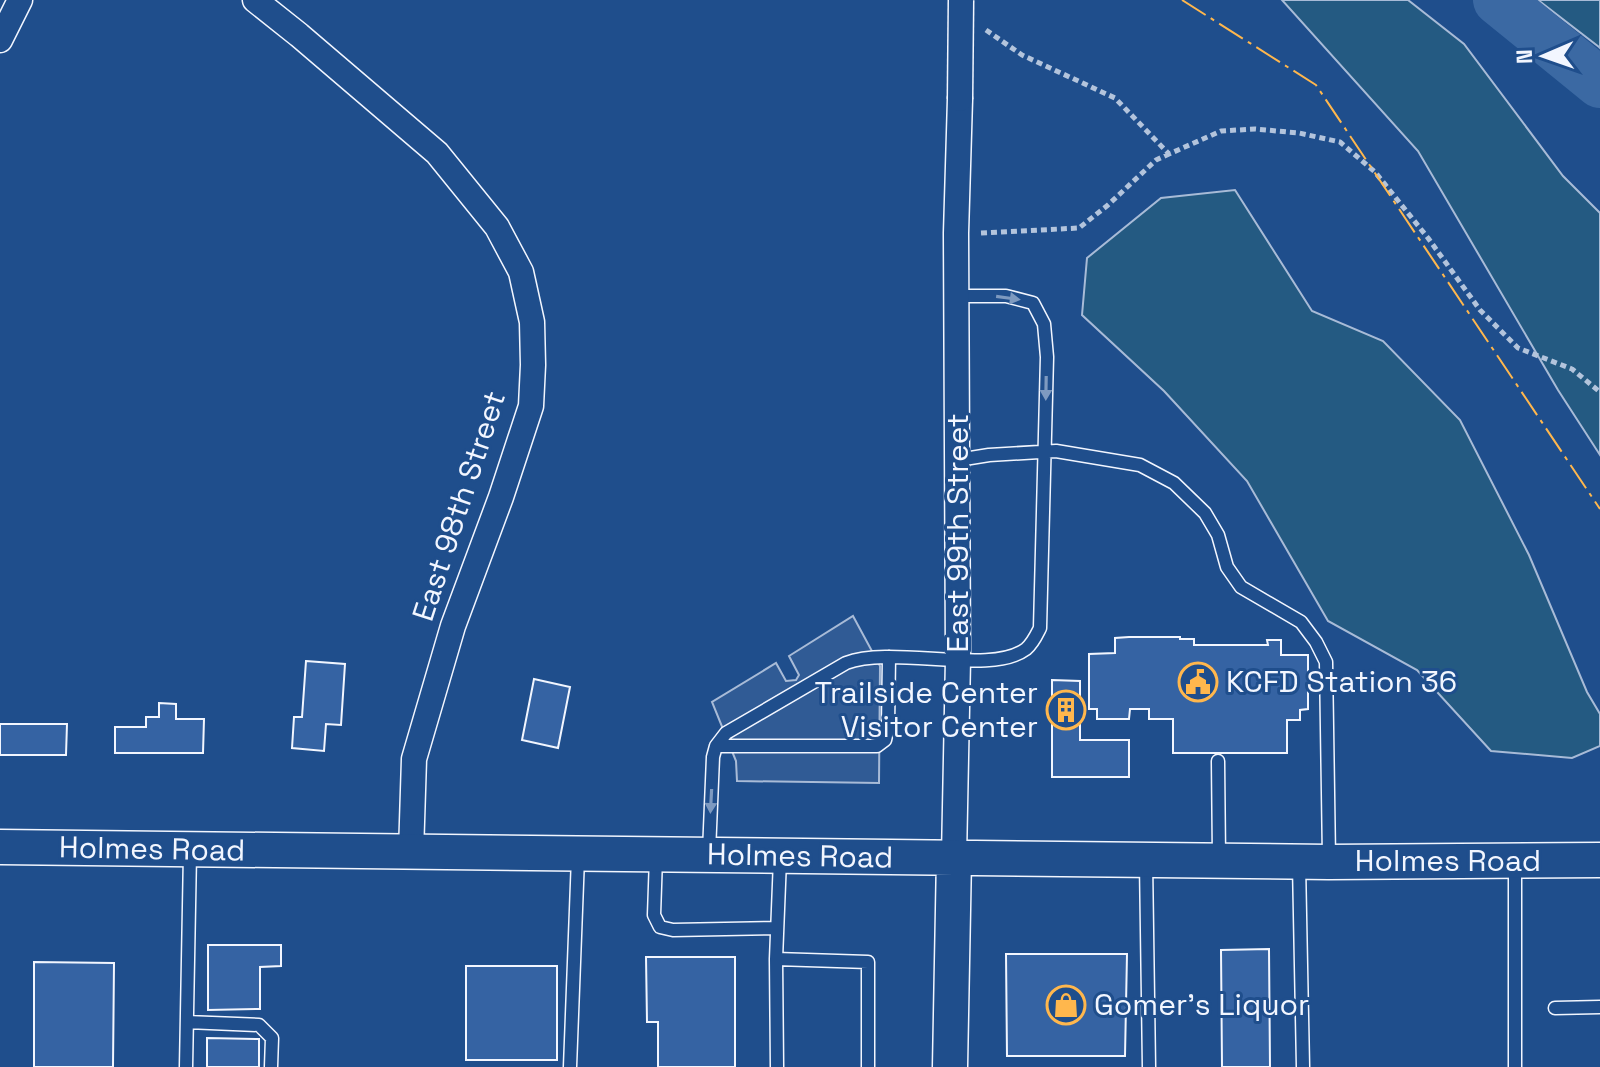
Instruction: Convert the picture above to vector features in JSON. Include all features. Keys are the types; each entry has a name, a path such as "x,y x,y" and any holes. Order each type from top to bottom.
{"main road":[{"name":"Holmes Road","path":"0,847 1314,861 1600,860"},
{"name":"East 99th Street","path":"950,1067 954,857"}],"street":[{"path":"0,40 20,0"},
{"name":"East 98th Street","path":"255,0 437,153 497,227 521,272 532,322 531,406 453,626 414,759 411,853"},
{"name":"East 99th Street","path":"954,857 958,659 956,233 961,0"}],"lane":[{"path":"709,855 713,757 716,746 726,733 846,663 861,658 1011,656 1025,650 1035,640 1040,628 1047,357 1044,324 1033,303 1006,296 958,296"},
{"path":"958,460 1056,451 1140,465 1174,483 1205,513 1218,535 1227,567 1241,587 1301,622 1316,642 1326,662 1328,689 1314,861 1303,1067"},
{"path":"716,746 877,746 885,740 888,727 889,657"},
{"path":"1218,761 1219,860"},
{"path":"186,1067 190,850"},
{"path":"570,1067 578,854"},
{"path":"656,855 654,915 660,927 673,930 777,928"},
{"path":"777,1067 776,959 780,856"},
{"path":"1146,859 1149,1067"},
{"path":"1515,861 1515,1067"},
{"path":"776,959 868,962 868,1067"},
{"path":"1555,1008 1600,1007"},
{"path":"187,1022 259,1025 272,1038 271,1067"}],"path":[{"path":"976,24 1022,55 1115,98 1169,154"},
{"path":"956,233 1079,228 1156,160 1221,131 1255,129 1299,133 1340,142 1375,172 1480,310 1518,348 1572,369 1600,392"}],"shaded area":[{"path":"1282,0 1408,0 1464,44 1563,176 1600,213 1600,455 1558,390 1418,151"},
{"path":"1538,0 1600,0 1600,48 1599,47"},
{"path":"1235,190 1312,311 1383,341 1460,420 1529,555 1587,692 1600,714 1600,746 1572,758 1491,751 1417,670 1328,621 1247,481 1164,391 1082,315 1087,258 1161,198"},
{"path":"853,616 880,666 879,783 737,781 736,761 712,702 776,663 786,681 796,680 799,675 789,656"}],"building":[{"name":"KCFD Station 36","path":"1180,637 1194,639 1194,645 1268,645 1267,640 1281,640 1281,655 1308,655 1308,709 1300,710 1300,720 1287,720 1287,753 1173,753 1173,719 1149,719 1149,709 1130,709 1129,719 1097,719 1097,709 1089,709 1089,654 1115,653 1115,638"},
{"path":"306,661 345,664 341,725 326,724 324,751 292,748 294,717 302,717"},
{"path":"534,679 570,687 558,748 522,740"},
{"name":"Trailside Center Visitor Center","path":"1052,680 1080,681 1080,740 1129,740 1129,777 1052,777"},
{"path":"159,703 176,704 176,719 204,719 203,753 115,753 115,727 146,727 146,717 159,717"},
{"path":"0,724 67,724 66,755 0,755"},
{"path":"208,945 281,945 281,966 260,967 260,1009 208,1010"},
{"path":"1269,949 1270,1067 1222,1067 1221,950"},
{"name":"Gomer's Liquor","path":"1006,954 1127,954 1125,1056 1007,1056"},
{"path":"646,957 735,957 735,1067 658,1067 658,1022 647,1022"},
{"path":"34,962 114,963 113,1067 34,1067"},
{"path":"466,966 557,966 557,1060 466,1060"},
{"path":"207,1038 259,1039 259,1067 207,1067"}],"waterway":[{"path":"1498,0 1600,83"}],"power":[{"path":"1182,0 1316,85 1600,509"}],"place":[{"name":"KCFD Station 36","path":"1198,682"},
{"name":"Trailside Center Visitor Center","path":"1066,710"},
{"name":"Gomer's Liquor","path":"1066,1005"}]}
